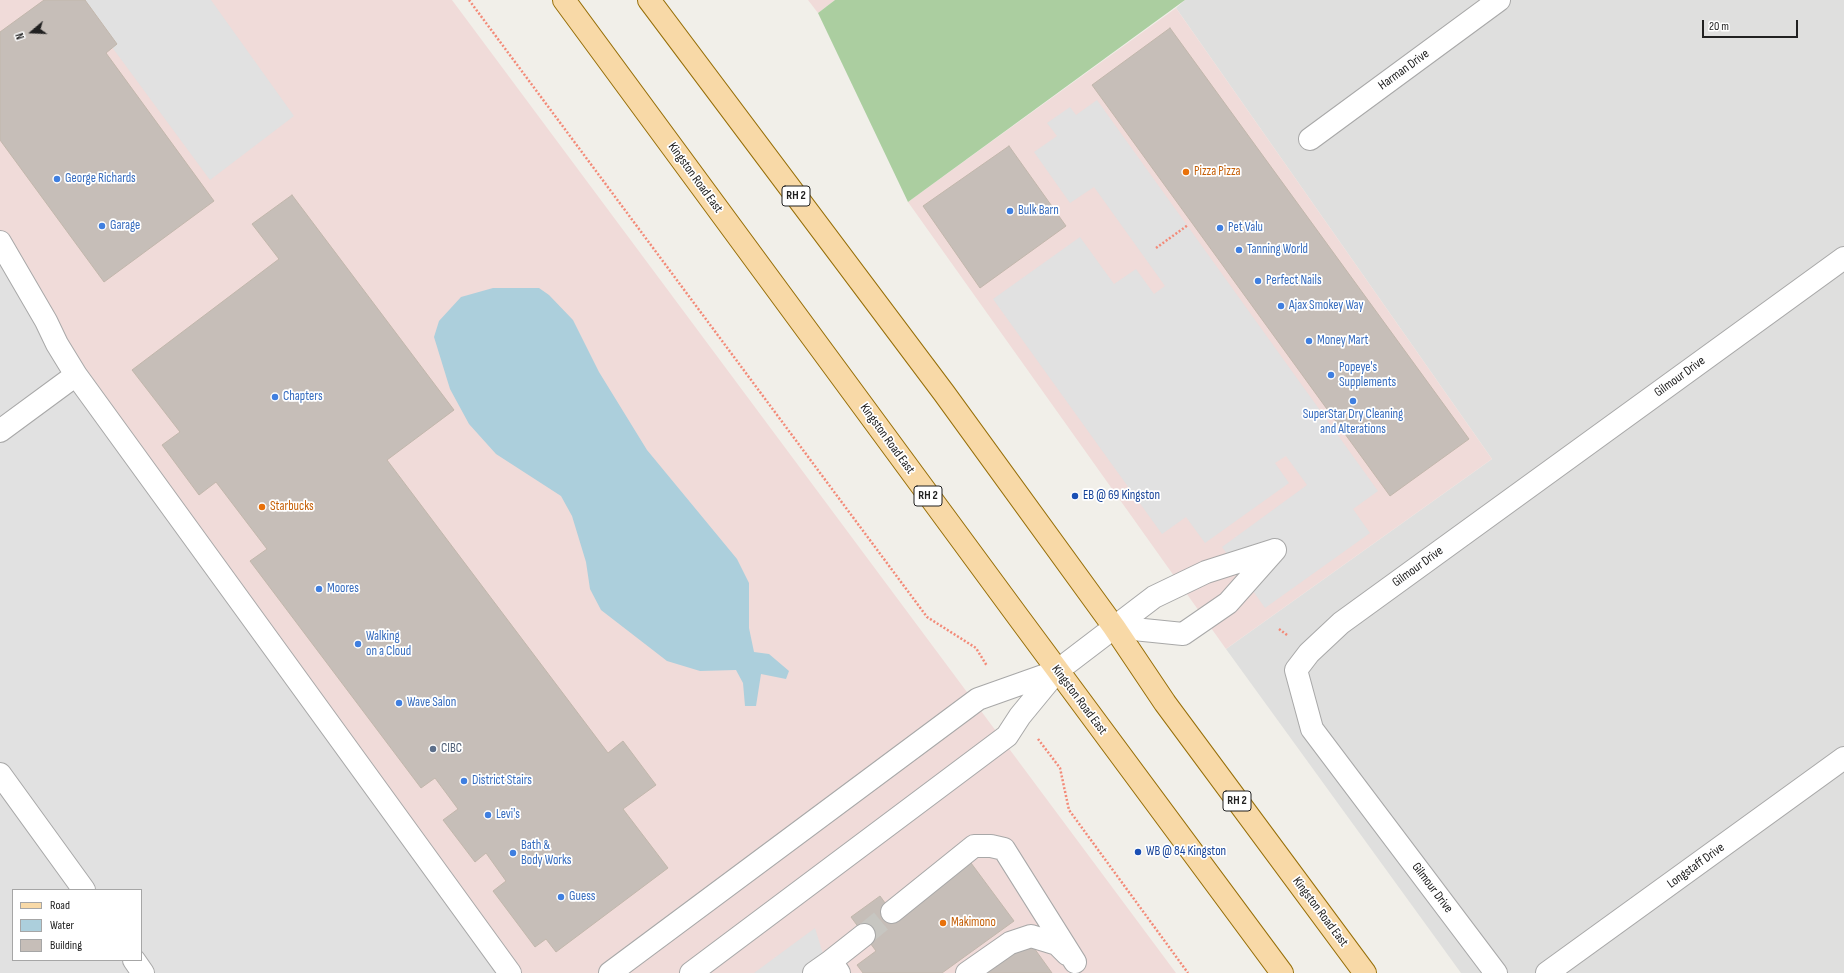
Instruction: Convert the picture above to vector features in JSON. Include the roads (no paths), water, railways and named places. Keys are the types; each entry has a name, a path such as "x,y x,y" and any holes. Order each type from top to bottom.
{"main road":[{"name":"Kingston Road East","path":"564,0 1282,973"},
{"name":"Kingston Road East","path":"649,0 944,393 1114,627 1165,704 1365,973"}],"street":[{"name":"Harman Drive","path":"1310,140 1499,0"},
{"path":"0,242 76,375 510,973"},
{"name":"Gilmour Drive","path":"1496,973 1312,729 1296,670 1309,653 1341,623 1844,258"},
{"path":"0,431 76,375"},
{"path":"691,973 1007,736 1020,716 1057,670 1114,627 1154,597 1206,572 1275,550 1228,603 1183,634 1114,627"},
{"path":"610,973 978,699 1057,670"},
{"name":"Longstaff Drive","path":"1547,973 1844,758"},
{"path":"0,774 83,889"},
{"path":"892,912 974,846 991,846 1004,849 1077,967"},
{"path":"828,969 864,935"},
{"path":"967,973 1010,943 1031,936 1057,944 1077,967"},
{"path":"135,961 143,973"}],"water":[{"path":"493,288 539,288 549,295 573,320 599,372 647,450 737,559 749,583 749,628 754,652 769,654 789,671 786,679 761,674 756,706 745,706 743,683 736,670 700,671 667,661 601,610 590,589 586,562 572,516 561,496 496,454 469,424 450,389 434,337 439,321 461,297"}],"tunnel":[{"path":"864,935 892,912"}],"place":[{"name":"Pizza Pizza","path":"1186,172"},
{"name":"George Richards","path":"57,179"},
{"name":"Bulk Barn","path":"1010,211"},
{"name":"Garage","path":"102,226"},
{"name":"Pet Valu","path":"1220,228"},
{"name":"Tanning World","path":"1239,250"},
{"name":"Perfect Nails","path":"1258,281"},
{"name":"Ajax Smokey Way","path":"1281,306"},
{"name":"Money Mart","path":"1309,341"},
{"name":"Popeye's Supplements","path":"1331,375"},
{"name":"Chapters","path":"275,397"},
{"name":"SuperStar Dry Cleaning and Alterations","path":"1353,401"},
{"name":"EB @ 69 Kingston","path":"1075,496"},
{"name":"Starbucks","path":"262,507"},
{"name":"Moores","path":"319,589"},
{"name":"Walking on a Cloud","path":"358,644"},
{"name":"Wave Salon","path":"399,703"},
{"name":"CIBC","path":"433,749"},
{"name":"District Stairs","path":"464,781"},
{"name":"Levi's","path":"488,815"},
{"name":"WB @ 84 Kingston","path":"1138,852"},
{"name":"Bath & Body Works","path":"513,853"},
{"name":"Guess","path":"561,897"},
{"name":"Makimono","path":"943,923"}]}
